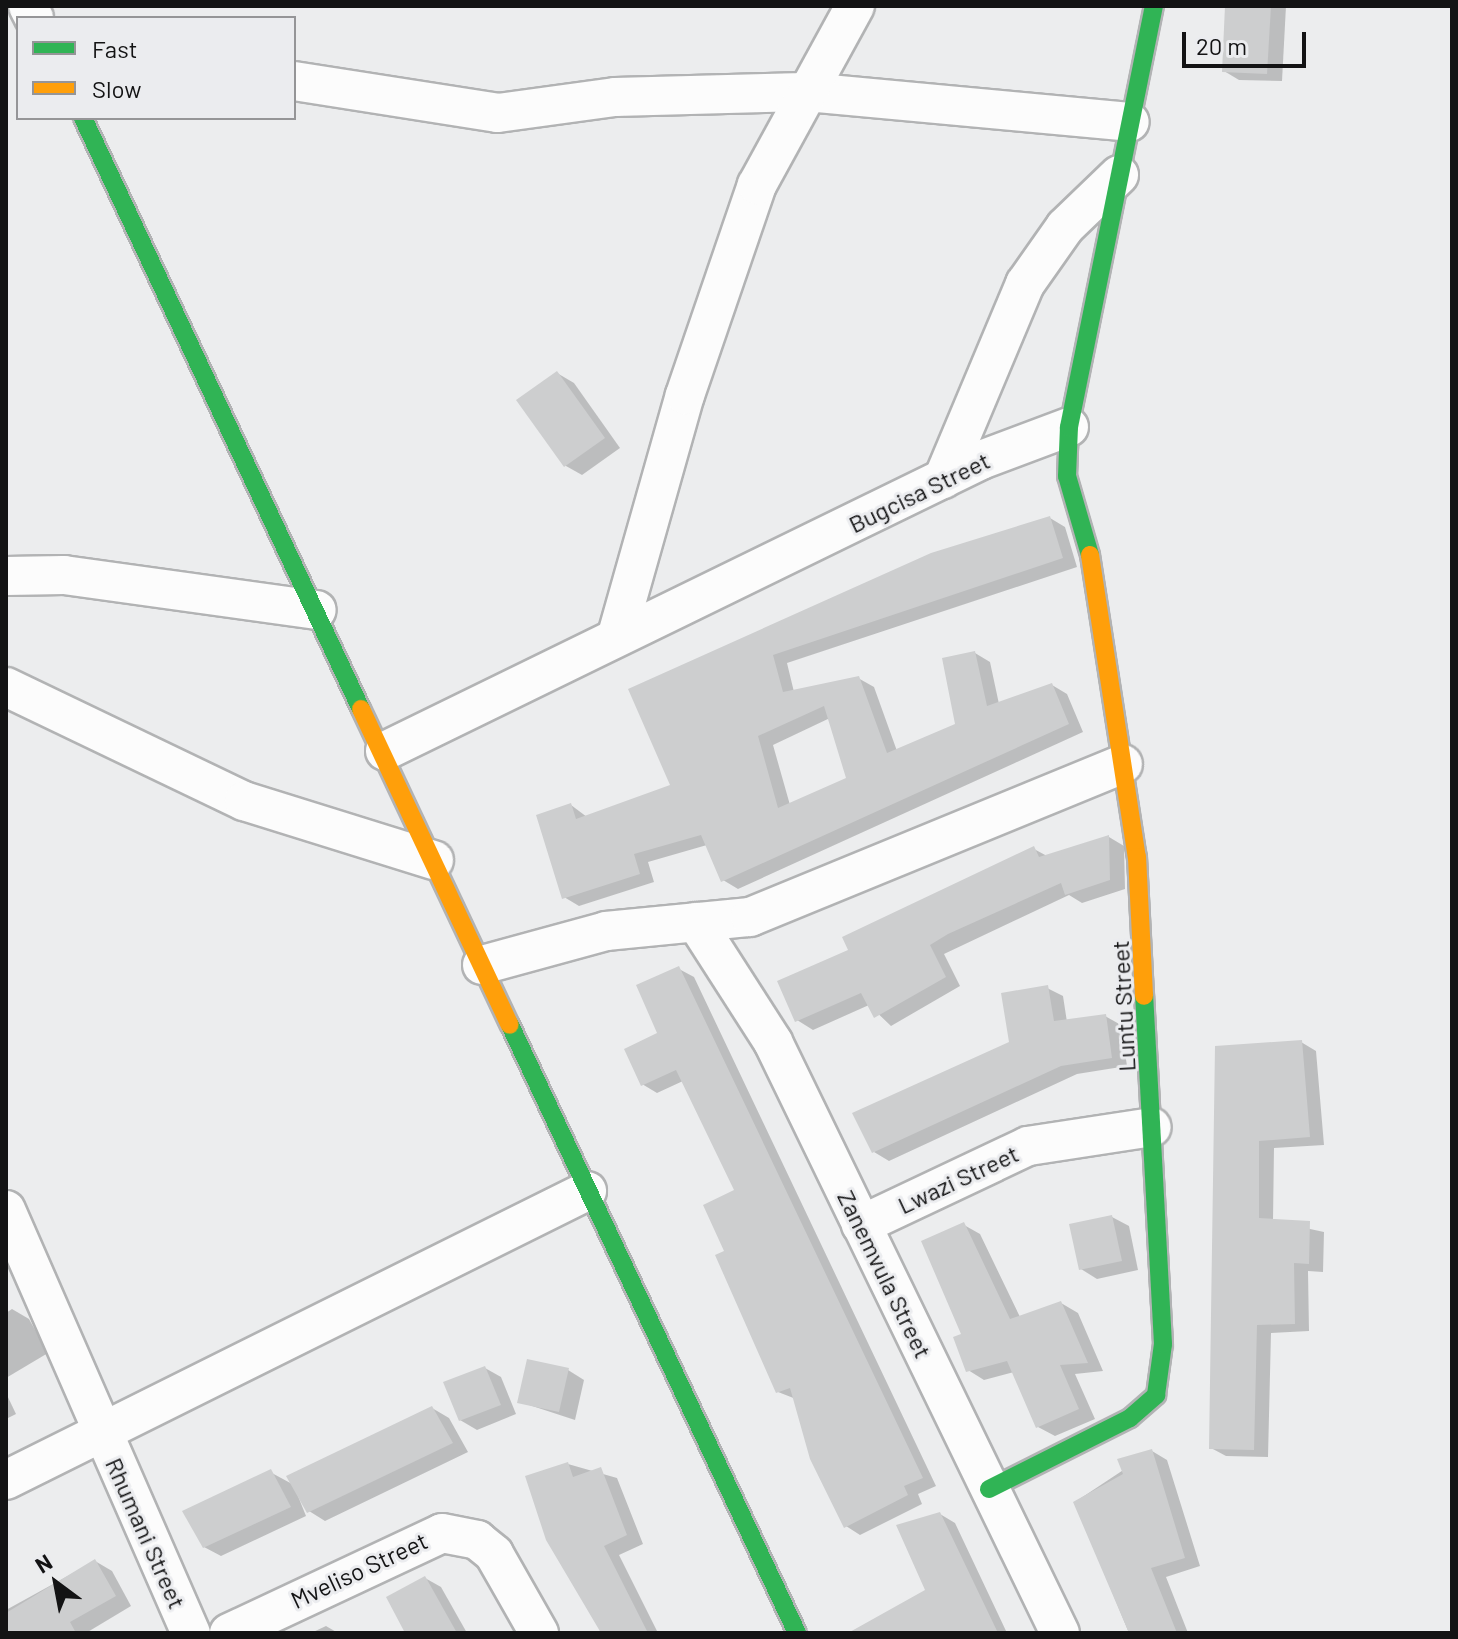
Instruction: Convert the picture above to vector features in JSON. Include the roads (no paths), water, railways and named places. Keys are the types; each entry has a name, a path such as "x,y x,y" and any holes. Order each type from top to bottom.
{"street":[{"path":"617,635 716,299 757,185 855,6"},
{"path":"1069,427 1082,392 1119,175 1154,6"},
{"path":"296,81 498,113 615,97 807,92 1130,122"},
{"path":"84,120 385,751 587,1191 797,1633"},
{"path":"943,479 1025,284 1065,227 1119,175"},
{"name":"Bugcisa Street","path":"385,751 617,635 943,479 1069,427"},
{"name":"Luntu Street","path":"989,1489 1054,1461 1156,1395 1163,1344 1137,857 1102,596 1067,476 1069,427"},
{"path":"6,576 64,575 317,610"},
{"path":"6,687 244,801 434,860"},
{"path":"482,965 606,931 750,917 806,899 1123,764"},
{"name":"Zanemvula Street","path":"696,922 773,1042 1060,1633"},
{"name":"Lwazi Street","path":"861,1225 1028,1146 1152,1127"},
{"path":"6,1480 587,1191"},
{"name":"Rhumani Street","path":"6,1210 14,1250 102,1433 191,1633"},
{"name":"Mveliso Street","path":"229,1633 442,1533 469,1537 494,1554 539,1633"}]}
